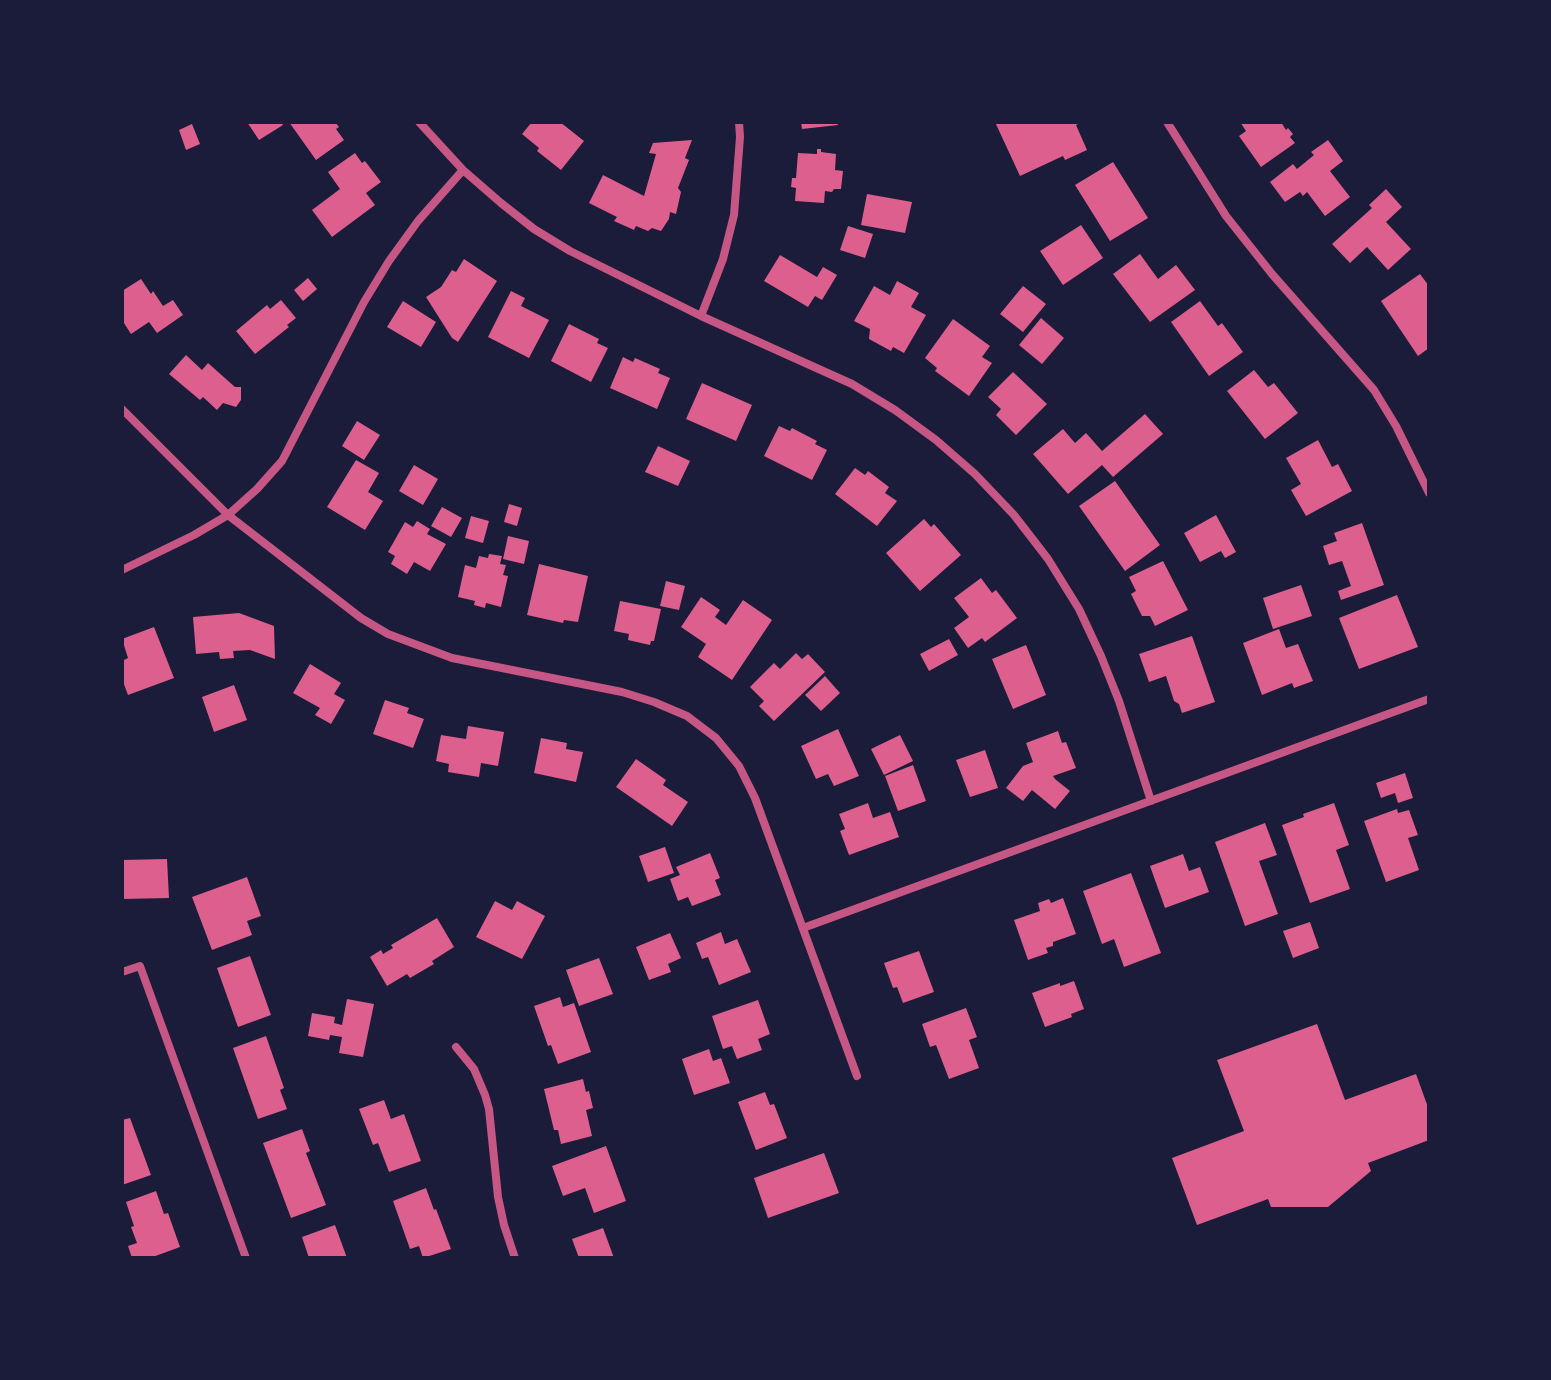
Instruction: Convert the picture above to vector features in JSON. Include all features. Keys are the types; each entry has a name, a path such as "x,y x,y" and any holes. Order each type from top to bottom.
{"street":[{"path":"419,122 463,170 523,220 570,251 701,316 852,384 895,410 975,474 1014,515 1048,559 1079,609 1119,701 1151,801"},
{"path":"701,316 723,259 734,215 739,122"},
{"path":"1167,122 1226,216 1272,274 1374,390 1396,426 1429,493"},
{"path":"122,570 228,515 282,461 364,302 389,261 418,221 463,170"},
{"path":"122,409 228,515 361,618 388,634 452,658 622,692 654,702 687,716 716,738 739,766 755,798 857,1076"},
{"path":"803,928 1429,699"},
{"path":"122,972 140,966 246,1258"},
{"path":"456,1047 474,1069 489,1109 498,1197 515,1258"}],"building":[{"path":"247,122 281,122 283,125 259,140"},
{"path":"289,122 335,122 344,140 316,160"},
{"path":"532,122 560,122 584,141 561,170 522,134"},
{"path":"801,122 837,122 838,125 802,129"},
{"path":"995,122 1083,122 1076,125 1087,150 1065,160 1063,156 1020,176"},
{"path":"1240,122 1281,122 1293,134 1290,137 1295,143 1261,167 1239,136 1246,131"},
{"path":"192,124 200,144 186,150 179,130"},
{"path":"692,140 685,158 689,160 678,188 681,192 676,214 670,212 661,231 652,228 648,231 636,226 634,230 614,221 617,217 589,203 603,175 644,196 656,154 649,153 653,143"},
{"path":"1328,140 1343,161 1330,171 1350,197 1325,216 1307,192 1303,196 1300,192 1285,202 1270,182 1293,164 1297,169 1314,155 1311,152"},
{"path":"817,149 836,154 835,170 843,171 841,189 825,191 824,203 795,201 796,188 791,187 792,178 796,178 798,153 817,154"},
{"path":"355,153 381,182 366,193 375,205 332,237 312,210 340,189 328,172"},
{"path":"1113,162 1148,218 1110,241 1075,185"},
{"path":"1386,189 1402,207 1386,222 1411,249 1388,270 1367,247 1350,263 1332,244 1372,208 1369,205"},
{"path":"867,194 912,202 905,233 861,225"},
{"path":"1081,225 1103,258 1063,285 1040,251"},
{"path":"848,226 873,234 865,258 840,250"},
{"path":"1140,254 1158,279 1176,265 1195,290 1150,322 1113,274"},
{"path":"780,255 817,277 823,267 837,275 822,300 815,296 808,307 764,281"},
{"path":"464,259 497,281 458,342 452,338 426,297 441,287 452,270 456,272"},
{"path":"1420,274 1429,286 1429,348 1418,356 1381,301"},
{"path":"308,278 317,289 303,301 294,290"},
{"path":"141,279 163,306 173,300 183,315 157,333 149,322 131,334 122,320 122,291"},
{"path":"897,281 919,293 911,307 926,315 904,353 893,347 891,351 869,339 870,329 854,321 874,286 890,295"},
{"path":"1023,286 1046,304 1023,332 1000,314"},
{"path":"511,291 525,298 521,306 549,320 529,358 488,337"},
{"path":"281,300 296,318 255,354 236,331 267,305 270,309"},
{"path":"403,301 436,322 421,347 387,327"},
{"path":"1200,301 1218,326 1222,323 1243,352 1209,376 1171,322"},
{"path":"1041,318 1064,338 1042,364 1019,345"},
{"path":"953,319 990,346 982,357 992,363 969,396 935,371 937,368 925,358"},
{"path":"569,324 599,339 597,343 608,348 591,382 551,361"},
{"path":"186,355 202,370 208,363 235,387 241,387 241,400 236,407 223,403 217,410 169,374"},
{"path":"623,357 633,362 635,358 660,369 658,373 670,378 657,409 610,388"},
{"path":"1254,370 1268,387 1274,383 1298,413 1265,439 1227,391"},
{"path":"1013,372 1047,404 1016,435 996,415 1001,409 988,397"},
{"path":"702,383 752,405 736,441 686,419"},
{"path":"1145,414 1163,434 1113,477 1102,465 1068,494 1033,454 1063,429 1075,443 1086,433 1102,451"},
{"path":"357,421 380,435 364,460 342,446"},
{"path":"779,426 790,431 792,428 827,450 812,480 764,456"},
{"path":"1318,440 1332,467 1338,464 1352,491 1306,516 1291,490 1301,484 1286,458"},
{"path":"658,446 690,461 678,486 645,472"},
{"path":"356,460 379,473 368,492 383,501 365,530 327,507"},
{"path":"414,465 438,479 423,505 399,491"},
{"path":"855,468 865,475 868,471 889,487 885,493 897,501 877,526 835,494"},
{"path":"1115,481 1160,545 1125,571 1079,506"},
{"path":"509,504 522,508 517,526 504,522"},
{"path":"442,507 462,518 451,537 431,526"},
{"path":"1216,515 1236,552 1225,558 1221,551 1200,562 1184,533"},
{"path":"471,516 489,521 483,543 465,538"},
{"path":"924,519 931,527 934,524 961,555 920,591 886,553"},
{"path":"417,521 430,529 427,534 446,544 430,571 414,562 407,574 391,564 395,556 388,552 405,522 413,527"},
{"path":"1362,523 1384,585 1341,600 1338,591 1351,586 1342,561 1329,565 1323,546 1337,541 1334,533"},
{"path":"508,536 529,541 524,564 503,559"},
{"path":"489,554 502,556 500,564 506,565 503,575 508,576 501,607 486,603 485,608 474,605 475,601 458,597 465,565 476,568 479,556 488,558"},
{"path":"1163,561 1188,610 1155,626 1150,616 1142,616 1131,594 1136,591 1129,577"},
{"path":"539,564 588,576 578,622 564,620 563,623 527,615"},
{"path":"981,578 992,593 996,590 1017,618 985,642 982,638 968,648 954,628 969,617 954,598"},
{"path":"666,581 685,586 679,610 660,606"},
{"path":"1301,585 1312,616 1273,629 1263,598"},
{"path":"1397,595 1418,647 1359,669 1339,618"},
{"path":"701,597 720,610 715,617 726,625 743,600 772,620 732,680 698,657 706,644 681,627"},
{"path":"620,601 661,609 654,641 650,645 628,640 629,634 614,631"},
{"path":"239,613 274,626 275,659 250,650 233,651 234,658 220,659 219,652 196,654 193,617"},
{"path":"154,627 174,678 128,695 122,679 122,661 128,658 122,639"},
{"path":"1279,629 1286,648 1298,644 1313,681 1294,688 1292,683 1262,695 1243,643"},
{"path":"1192,636 1215,702 1182,713 1179,704 1174,701 1166,676 1149,682 1139,654"},
{"path":"949,639 958,655 929,671 920,654"},
{"path":"1026,645 1046,695 1013,709 992,659"},
{"path":"796,653 802,659 808,654 825,672 774,721 759,706 764,701 750,687 774,663 780,669"},
{"path":"310,664 341,683 334,694 345,700 331,724 315,715 320,708 293,693"},
{"path":"825,676 840,693 821,711 805,695"},
{"path":"234,685 247,720 214,732 202,697"},
{"path":"385,700 409,708 407,713 424,719 413,748 373,734"},
{"path":"468,726 504,732 498,766 481,763 479,777 448,772 449,764 436,761 441,735 466,739"},
{"path":"838,729 859,776 834,786 828,774 816,779 801,746"},
{"path":"1058,731 1076,768 1053,776 1070,791 1055,809 1032,790 1023,801 1006,788 1023,766 1033,762 1026,743"},
{"path":"900,735 913,761 884,775 871,749"},
{"path":"541,738 567,743 566,749 583,752 576,782 534,773"},
{"path":"985,750 998,788 970,797 956,760"},
{"path":"636,759 666,780 663,785 688,802 672,826 616,787"},
{"path":"913,765 926,801 898,811 885,776"},
{"path":"1405,773 1413,798 1398,803 1395,793 1381,798 1376,783"},
{"path":"868,803 873,818 890,812 899,837 849,855 840,831 845,829 839,814"},
{"path":"1334,803 1349,845 1336,850 1350,889 1310,903 1282,825"},
{"path":"1397,809 1398,813 1409,810 1418,835 1408,838 1419,870 1386,882 1364,821"},
{"path":"1265,823 1277,855 1259,861 1278,914 1245,926 1215,842"},
{"path":"665,847 674,873 648,882 639,856"},
{"path":"710,853 720,878 715,880 721,895 692,906 688,897 678,901 670,879 680,875 676,867"},
{"path":"1183,854 1189,871 1200,867 1209,892 1165,908 1150,866"},
{"path":"167,859 169,898 122,899 122,860"},
{"path":"1131,873 1161,953 1124,967 1114,939 1102,944 1083,891"},
{"path":"247,877 261,916 247,921 252,935 212,950 192,897"},
{"path":"1063,898 1076,934 1053,942 1053,946 1046,948 1048,953 1028,960 1014,920 1040,911 1038,903 1049,899 1051,903"},
{"path":"495,901 512,910 517,901 545,916 522,959 476,937"},
{"path":"437,918 454,947 410,978 407,974 387,986 370,957 381,950 383,954 393,948 391,945"},
{"path":"1310,922 1319,948 1293,958 1283,931"},
{"path":"721,932 725,944 737,939 751,972 719,985 708,957 702,959 696,943"},
{"path":"670,933 681,958 668,964 671,972 649,980 636,947"},
{"path":"919,951 934,992 903,1003 897,987 893,988 884,963"},
{"path":"250,956 271,1015 238,1027 217,968"},
{"path":"599,958 613,994 579,1006 566,970"},
{"path":"1074,981 1084,1009 1045,1027 1032,993"},
{"path":"560,997 563,1007 574,1003 591,1052 558,1064 534,1006"},
{"path":"347,999 374,1004 363,1057 339,1053 342,1037 330,1035 329,1040 308,1036 312,1013 335,1017 334,1023 342,1025"},
{"path":"758,1000 770,1034 758,1039 762,1050 737,1059 732,1046 723,1049 712,1016"},
{"path":"966,1008 977,1037 969,1040 979,1068 949,1079 936,1045 930,1047 922,1024"},
{"path":"1317,1024 1345,1100 1416,1074 1429,1110 1429,1140 1368,1163 1371,1171 1328,1207 1271,1207 1268,1199 1197,1225 1172,1158 1244,1131 1217,1060"},
{"path":"266,1036 284,1088 280,1090 287,1109 258,1119 233,1048"},
{"path":"709,1049 713,1061 721,1058 730,1083 694,1095 682,1059"},
{"path":"583,1079 593,1108 586,1110 592,1136 561,1144 558,1130 554,1130 544,1089"},
{"path":"765,1092 770,1105 774,1104 787,1138 756,1150 738,1102"},
{"path":"384,1100 391,1119 404,1114 421,1161 389,1172 378,1143 373,1145 359,1109"},
{"path":"130,1118 151,1175 122,1185 122,1120"},
{"path":"302,1129 310,1151 306,1153 326,1205 291,1218 263,1143"},
{"path":"606,1146 626,1201 594,1213 585,1188 563,1196 552,1166"},
{"path":"824,1153 839,1193 768,1218 754,1178"},
{"path":"426,1188 451,1249 423,1258 419,1246 410,1249 393,1201"},
{"path":"156,1191 180,1247 150,1258 132,1258 128,1246 137,1243 126,1202"},
{"path":"335,1225 347,1258 309,1258 302,1237"},
{"path":"603,1228 614,1258 579,1258 572,1239"}]}
